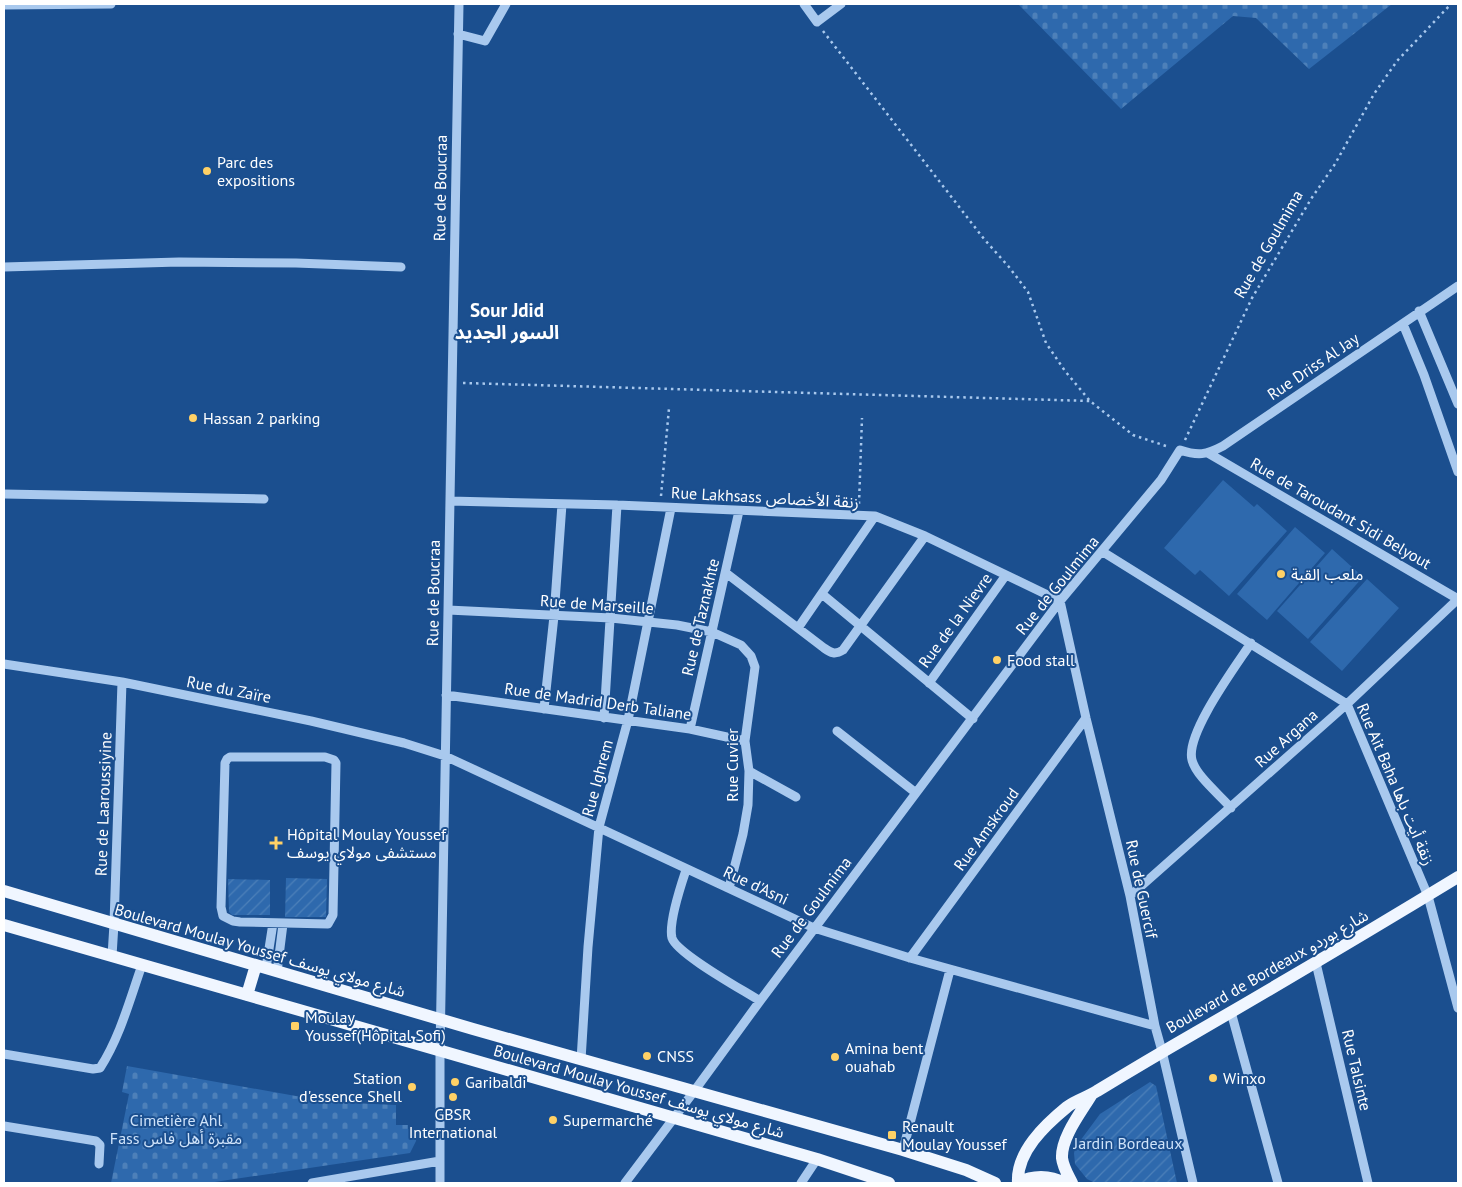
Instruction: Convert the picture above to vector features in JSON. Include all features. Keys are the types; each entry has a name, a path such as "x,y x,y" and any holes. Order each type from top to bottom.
{"main road":[{"name":"Boulevard de Bordeaux شارع بوردو","path":"1018,1183 1017,1172 1033,1140 1068,1106 1092,1094 1162,1051 1316,963 1458,877"},
{"name":"Boulevard Moulay Youssef شارع مولاي يوسف","path":"4,891 440,1020 695,1090 903,1150 966,1170 995,1183"},
{"name":"Boulevard Moulay Youssef شارع مولاي يوسف","path":"4,925 817,1159 889,1183"},
{"path":"247,995 266,968"},
{"name":"Boulevard de Bordeaux شارع بوردو","path":"1072,1183 1064,1167 1063,1148 1073,1124 1092,1094"},
{"path":"1018,1183 1028,1179 1045,1177 1064,1183"}],"street":[{"path":"4,6 111,4"},
{"name":"Rue de Boucraa","path":"440,1183 440,1020 459,4"},
{"path":"458,34 485,41 506,4"},
{"path":"804,4 817,22 841,4"},
{"path":"4,267 179,262 296,263 401,267"},
{"name":"Rue Driss Al Jay","path":"1208,453 1223,446 1458,286"},
{"path":"1420,311 1456,393 1458,404"},
{"path":"1403,324 1424,375 1458,472"},
{"path":"1180,450 1197,454 1208,453"},
{"name":"Rue de Goulmima","path":"625,1183 814,928 973,720 1060,601 1103,552 1161,480 1180,450"},
{"name":"Rue de Taroudant Sidi Belyout","path":"1208,453 1458,599"},
{"path":"4,494 264,499"},
{"name":"Rue Lakhsass زنقة الأخصاص","path":"450,501 617,505 739,512 875,516 924,536 1060,601"},
{"path":"544,709 554,616 562,504"},
{"path":"604,718 617,505"},
{"name":"Rue Ighrem","path":"581,1060 588,947 599,827 628,720 671,508"},
{"name":"Rue de Taznakhte","path":"690,729 739,512"},
{"path":"798,628 875,516"},
{"path":"726,572 833,653 843,650 924,536"},
{"name":"Rue Ait Baha زنقة أيت باها","path":"1103,552 1347,704 1428,896 1458,1008"},
{"name":"Rue de la Nievre","path":"928,683 1006,575"},
{"path":"822,594 973,720"},
{"name":"Rue Argana","path":"1130,896 1347,704 1458,599"},
{"name":"Rue de Guercif","path":"1060,601 1086,718 1130,896 1154,1026 1162,1051 1193,1183"},
{"name":"Rue de Marseille","path":"448,610 611,618 677,624 712,632 741,645"},
{"path":"1231,808 1198,772 1191,758 1193,743 1202,719 1251,643"},
{"name":"Rue Cuvier","path":"729,888 743,834 748,805 749,771 745,741 755,667 751,656 741,645"},
{"name":"Rue du Zaïre","path":"4,664 122,682 311,720 404,743 445,756"},
{"name":"Rue de Laaroussiyine","path":"112,956 122,682"},
{"name":"Rue de Madrid Derb Taliane","path":"446,695 690,729 745,741"},
{"name":"Rue Amskroud","path":"910,958 1086,718"},
{"path":"837,731 916,793"},
{"name":"Rue d'Asni","path":"445,756 599,827 686,870 814,928 950,970 1154,1026"},
{"path":"230,757 330,758 336,763 333,915 328,924 324,925 283,924 233,921 223,916 221,911 225,763 230,757"},
{"path":"749,771 796,797"},
{"path":"686,870 671,928 672,938 681,950 760,1001"},
{"path":"266,968 272,923"},
{"path":"266,968 283,924"},
{"name":"Rue Talsinte","path":"1316,963 1368,1183"},
{"path":"4,1054 93,1069 100,1068 121,1023 142,965"},
{"path":"903,1150 950,970"},
{"path":"1231,1012 1278,1183"},
{"path":"4,1126 96,1142 100,1145 101,1150 99,1164"},
{"path":"801,1183 817,1159"},
{"path":"312,1183 440,1161"}],"path":[{"name":"Rue de Goulmima","path":"1180,450 1195,422 1252,298 1311,199 1335,164 1374,94 1398,61 1430,24 1451,4"},
{"path":"817,22 984,239 1028,292 1046,343 1065,371 1090,401 1134,435 1158,445 1180,450"},
{"path":"452,383 1090,401"},
{"path":"660,507 669,408"},
{"path":"858,516 862,418"}],"green space":[{"path":"1018,4 1392,4 1309,69 1256,18 1233,16 1121,109"},
{"path":"1223,480 1254,507 1257,504 1287,531 1229,596 1200,570 1195,575 1164,548"},
{"name":"ملعب القبة","path":"1295,527 1325,553 1267,620 1237,594"},
{"path":"1332,549 1363,577 1308,639 1277,611"},
{"path":"1367,579 1399,608 1342,671 1310,642"},
{"path":"286,878 327,879 326,917 285,917"},
{"path":"228,879 270,880 270,915 232,915 229,912"},
{"name":"Cimetière Ahl Fass مقبرة أهل فاس","path":"127,1066 307,1098 396,1105 396,1125 408,1125 408,1129 417,1129 416,1141 410,1153 208,1183 111,1183 129,1094 122,1092"},
{"name":"Jardin Bordeaux","path":"1150,1082 1156,1086 1177,1183 1095,1183 1087,1179 1075,1164 1074,1153 1077,1145 1100,1114"}],"place":[{"name":"Parc des expositions","path":"207,171"},
{"name":"Hassan 2 parking","path":"193,418"},
{"name":"ملعب القبة","path":"1281,574"},
{"name":"Food stall","path":"997,660"},
{"name":"Hôpital Moulay Youssef مستشفى مولاي يوسف","path":"276,843"},
{"name":"Moulay Youssef(Hôpital Sofi)","path":"295,1026"},
{"name":"CNSS","path":"647,1056"},
{"name":"Amina bent ouahab","path":"835,1057"},
{"name":"Winxo","path":"1213,1078"},
{"name":"Garibaldi","path":"455,1082"},
{"name":"Station d'essence Shell","path":"412,1087"},
{"name":"GBSR International","path":"453,1097"},
{"name":"Supermarché","path":"553,1120"},
{"name":"Renault Moulay Youssef","path":"892,1135"}],"district":[{"name":"Sour Jdid السور الجديد","path":"507,321"}]}
